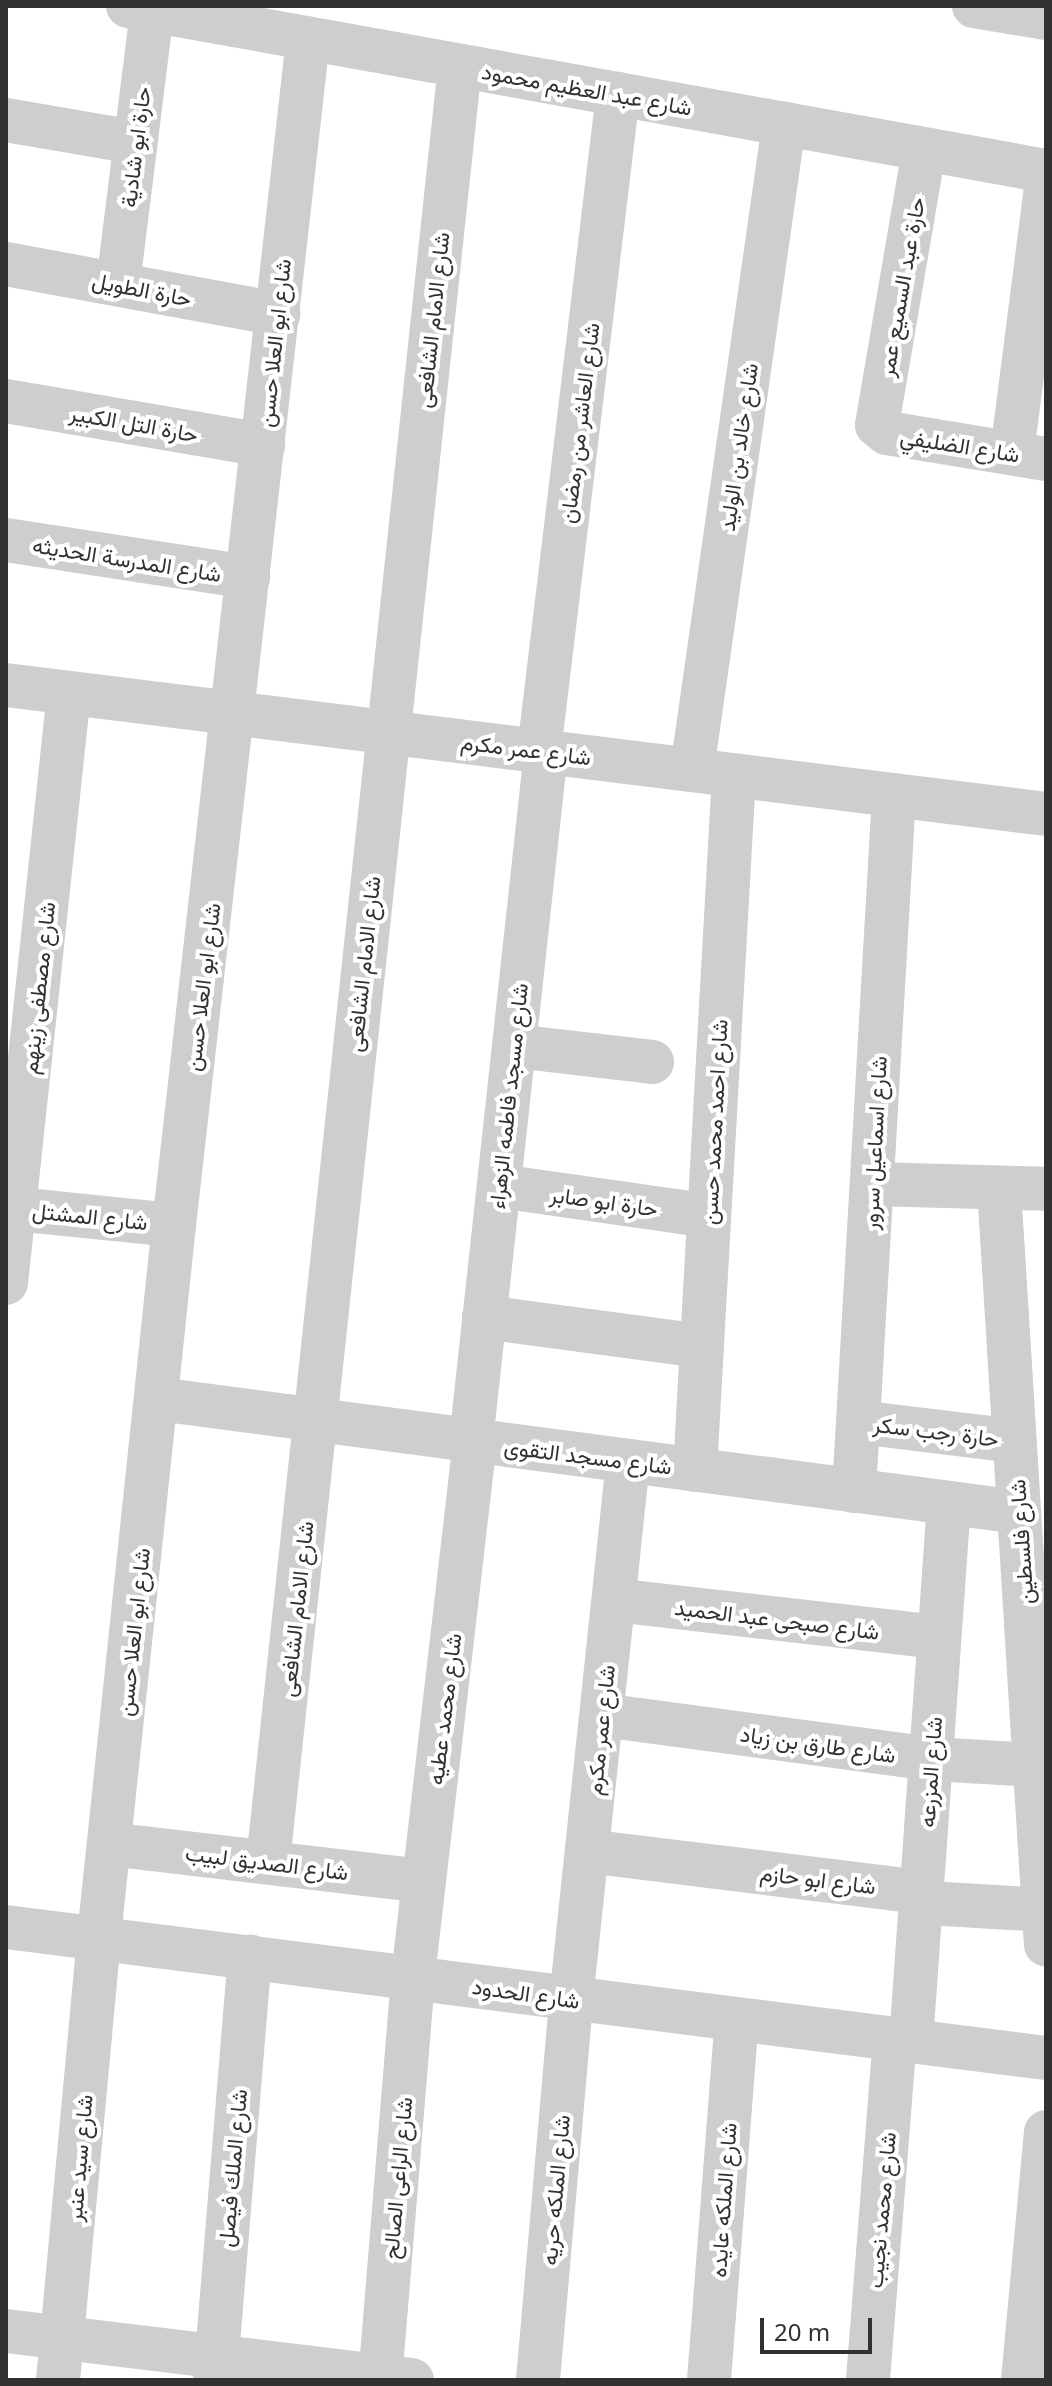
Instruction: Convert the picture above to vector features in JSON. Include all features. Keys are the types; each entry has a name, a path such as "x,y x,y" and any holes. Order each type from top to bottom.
{"street":[{"path":"974,6 1046,18"},
{"name":"شارع عبد العظيم محمود","path":"140,8 1046,171"},
{"name":"حارة ابو شادية","path":"118,284 135,142 140,8"},
{"name":"شارع ابو العلا حسن","path":"99,1936 174,1225 308,39"},
{"name":"شارع الامام الشافعى","path":"268,1862 317,1421 386,733 460,66"},
{"name":"شارع العاشر من رمضان","path":"543,751 618,94"},
{"path":"6,120 135,142"},
{"name":"شارع خالد بن الوليد","path":"713,772 784,124"},
{"name":"حارة عبد السميع عمر","path":"877,425 924,150"},
{"path":"1029,456 1046,189"},
{"name":"حارة الطويل","path":"6,264 278,314"},
{"name":"حارة التل الكبير","path":"6,401 263,445"},
{"name":"شارع الضليفي","path":"877,425 887,433 1029,456"},
{"name":"شارع المدرسة الحديثه","path":"6,540 248,577"},
{"name":"شارع عمر مكرم","path":"6,685 1046,814"},
{"name":"شارع مصطفى زينهم","path":"6,1283 22,975 69,693"},
{"name":"شارع مسجد فاطمه الزهراء","path":"473,1441 543,751"},
{"name":"شارع احمد محمد حسن","path":"695,1470 709,1216 713,772"},
{"name":"شارع اسماعيل سرور","path":"854,1491 894,795"},
{"path":"514,1046 652,1062"},
{"path":"872,1184 1046,1189"},
{"name":"حارة ابو صابر","path":"499,1186 709,1216"},
{"name":"شارع فلسطين","path":"999,1188 1045,1927"},
{"name":"شارع المشتل","path":"10,1208 174,1225"},
{"path":"484,1317 702,1346"},
{"name":"شارع مسجد التقوى","path":"158,1399 1019,1512"},
{"name":"حارة رجب سكر","path":"858,1422 1014,1441"},
{"name":"شارع محمد عطيه","path":"413,1976 473,1441"},
{"name":"شارع عمر مكرم","path":"571,2000 628,1461"},
{"name":"شارع المزرعه","path":"903,2040 921,1895 949,1503"},
{"name":"شارع صبحى عبد الحميد","path":"614,1600 939,1637"},
{"name":"شارع طارق بن زياد","path":"602,1715 931,1759 1035,1765"},
{"name":"شارع الصديق لبيب","path":"109,1844 424,1881"},
{"name":"شارع ابو حازم","path":"587,1851 914,1891 927,1903 1045,1927"},
{"name":"شارع الحدود","path":"6,1927 99,1936 413,1976 571,2000 1046,2058"},
{"name":"شارع سيد عنبر","path":"58,2380 99,1936"},
{"name":"شارع الملك فيصل","path":"216,2368 250,1956"},
{"name":"شارع الراعى الصالح","path":"391,2379 413,1976"},
{"name":"شارع الملكه حريه","path":"538,2380 571,2000"},
{"name":"شارع الملكه عايده","path":"709,2380 737,2020"},
{"name":"شارع محمد نجيب","path":"868,2380 903,2040"},
{"path":"1023,2380 1046,2132"},
{"path":"6,2331 62,2337 216,2368 391,2379"}]}
